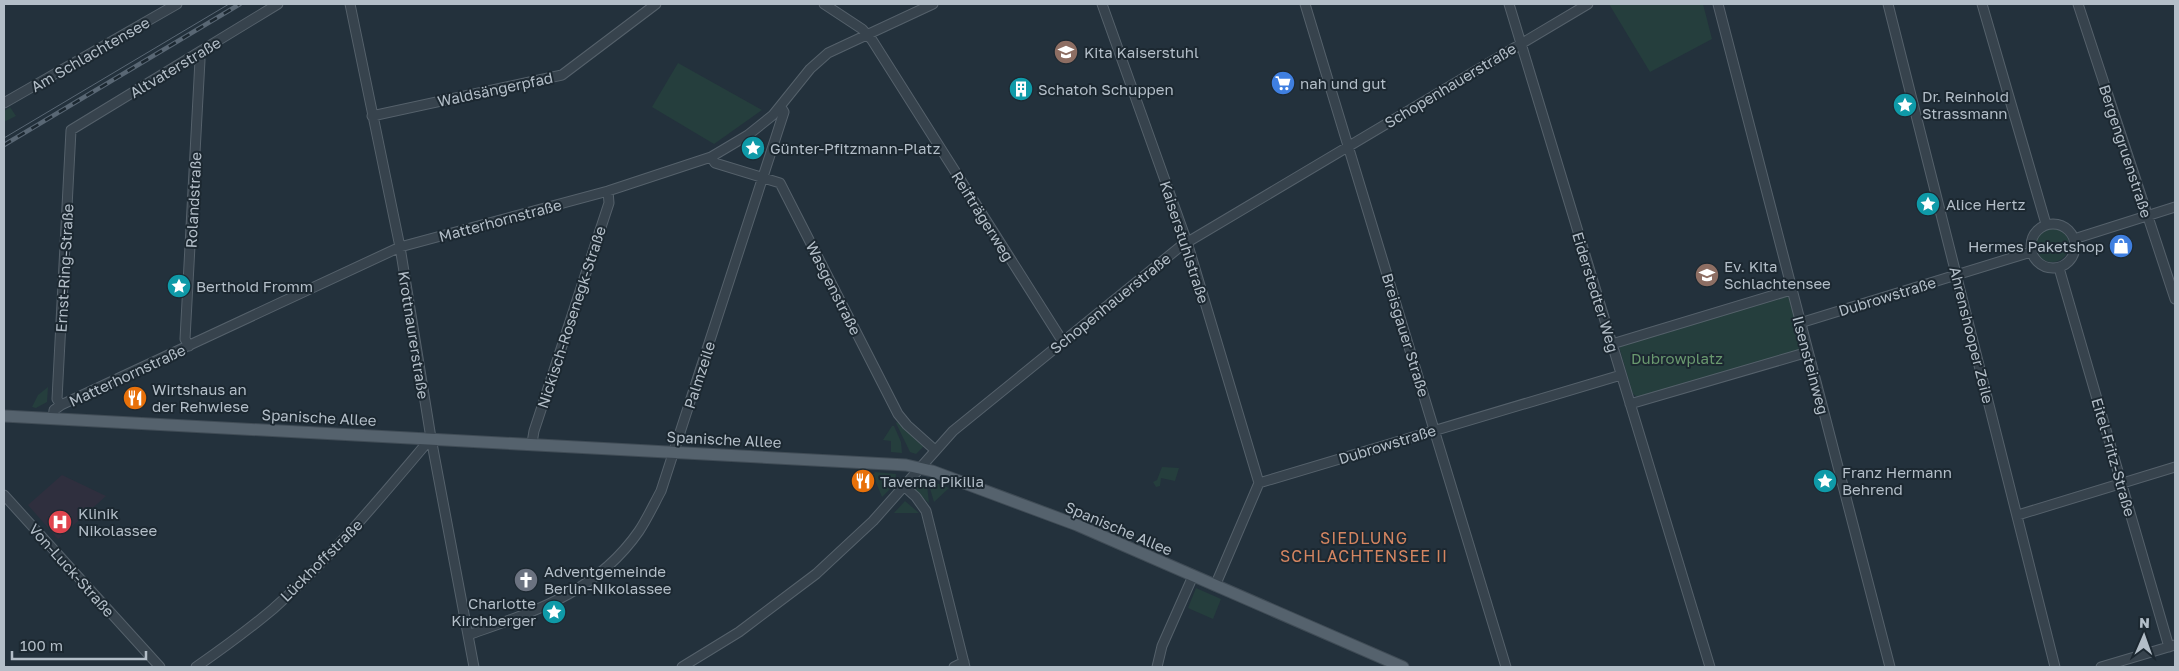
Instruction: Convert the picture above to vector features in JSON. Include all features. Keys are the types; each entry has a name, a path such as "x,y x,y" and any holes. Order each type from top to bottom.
{"main road":[{"name":"Spanische Allee","path":"4,416 532,443 883,463 921,468 959,480 1077,525 1403,667"}],"street":[{"name":"Am Schlachtensee","path":"4,103 177,4"},
{"name":"Altvaterstraße","path":"71,130 278,4"},
{"name":"Krottnaurerstraße","path":"350,4 400,247 431,438 474,667"},
{"name":"Waldsängerpfad","path":"372,116 562,75 656,4"},
{"name":"Reifträgerweg","path":"824,4 867,34 1063,342"},
{"name":"Matterhornstraße","path":"53,419 54,410 61,405 400,247 608,191 711,158 748,135 781,107 818,61 828,53 933,4"},
{"name":"Kaiserstuhlstraße","path":"1102,4 1187,242 1259,483"},
{"name":"Breisgauer Straße","path":"1305,4 1506,667"},
{"name":"Eiderstedter Weg","path":"1509,4 1710,667"},
{"name":"Schopenhauerstraße","path":"682,667 739,632 846,549 905,487 953,431 1187,242 1588,4"},
{"name":"Ilsensteinweg","path":"1718,4 1890,667"},
{"name":"Ahrenshooper Zeile","path":"1888,4 2055,667"},
{"path":"1982,4 2046,224"},
{"name":"Bergengruenstraße","path":"2078,4 2175,298"},
{"name":"Rolandstraße","path":"188,346 185,339 200,60 197,54"},
{"name":"Palmzeile","path":"468,635 570,595 620,555 645,521 661,491 674,452 784,112 781,107"},
{"name":"Ernst-Ring-Straße","path":"61,405 58,398 71,130"},
{"name":"Wasgenstraße","path":"711,158 715,163 780,183 898,414 907,425 935,450"},
{"name":"Nickisch-Rosenegk-Straße","path":"532,443 542,405 609,203 608,191"},
{"path":"2074,239 2175,207"},
{"path":"2046,224 2066,228 2074,239 2075,246 2071,259 2059,268 2039,264 2031,252 2032,238 2040,227 2046,224"},
{"name":"Dubrowstraße","path":"1800,323 2031,252"},
{"name":"Eitel-Fritz-Straße","path":"2059,268 2172,646"},
{"path":"1612,344 1791,290"},
{"path":"1630,404 1808,352"},
{"name":"Dubrowstraße","path":"1259,483 1622,375"},
{"name":"Lückhoffstraße","path":"196,667 240,636 274,608 371,510 431,438"},
{"path":"2018,514 2175,467"},
{"path":"1215,586 1259,483"},
{"path":"905,487 916,497 926,511 965,665 954,667"},
{"name":"Von-Luck-Straße","path":"4,495 160,667"},
{"path":"1156,667 1162,646 1193,576"},
{"path":"2101,667 2172,646"}],"shaded area":[{"name":"Klinik Nikolassee","path":"62,475 106,496 58,539 28,505"}],"green space":[{"path":"1609,4 1703,4 1712,39 1650,72"},
{"path":"678,63 762,110 714,144 652,107"},
{"path":"10,107 16,116 4,122 4,111"},
{"path":"2052,228 2059,229 2064,233 2068,238 2068,252 2064,257 2059,261 2052,262 2045,261 2040,257 2036,252 2035,245 2036,238 2040,233 2045,229"},
{"name":"Dubrowplatz","path":"1786,296 1789,298 1801,345 1800,350 1639,398 1633,394 1620,346"},
{"path":"48,387 47,402 36,408 32,407 38,395"},
{"path":"897,422 924,446 916,454 910,452"},
{"path":"892,426 894,426 901,442 902,453 891,452 891,441 883,440"},
{"path":"1162,467 1179,468 1175,481 1161,478 1160,486 1156,487 1153,482 1157,480"},
{"path":"875,472 896,474 895,484 882,497 873,475"},
{"path":"931,481 949,488 934,502 929,485"},
{"path":"921,482 927,485 929,503 915,490"},
{"path":"905,501 919,513 894,513"},
{"path":"1196,588 1221,599 1213,619 1188,608"}],"tram line":[{"path":"4,138 229,4"}],"railway":[{"path":"4,145 240,4"}],"place":[{"name":"Kita Kaiserstuhl","path":"1066,52"},
{"name":"nah und gut","path":"1283,83"},
{"name":"Schatoh Schuppen","path":"1021,89"},
{"name":"Dr. Reinhold Strassmann","path":"1905,105"},
{"name":"Günter-Pfitzmann-Platz","path":"753,148"},
{"name":"Alice Hertz","path":"1928,204"},
{"name":"Hermes Paketshop","path":"2121,246"},
{"name":"Ev. Kita Schlachtensee","path":"1707,275"},
{"name":"Berthold Fromm","path":"179,286"},
{"name":"Wirtshaus an der Rehwiese","path":"135,398"},
{"name":"Taverna Pikilia","path":"863,481"},
{"name":"Franz Hermann Behrend","path":"1825,481"},
{"name":"Klinik Nikolassee","path":"60,522"},
{"name":"Adventgemeinde Berlin-Nikolassee","path":"526,580"},
{"name":"Charlotte Kirchberger","path":"554,612"}],"district":[{"name":"SIEDLUNG SCHLACHTENSEE II","path":"1364,547"}]}
